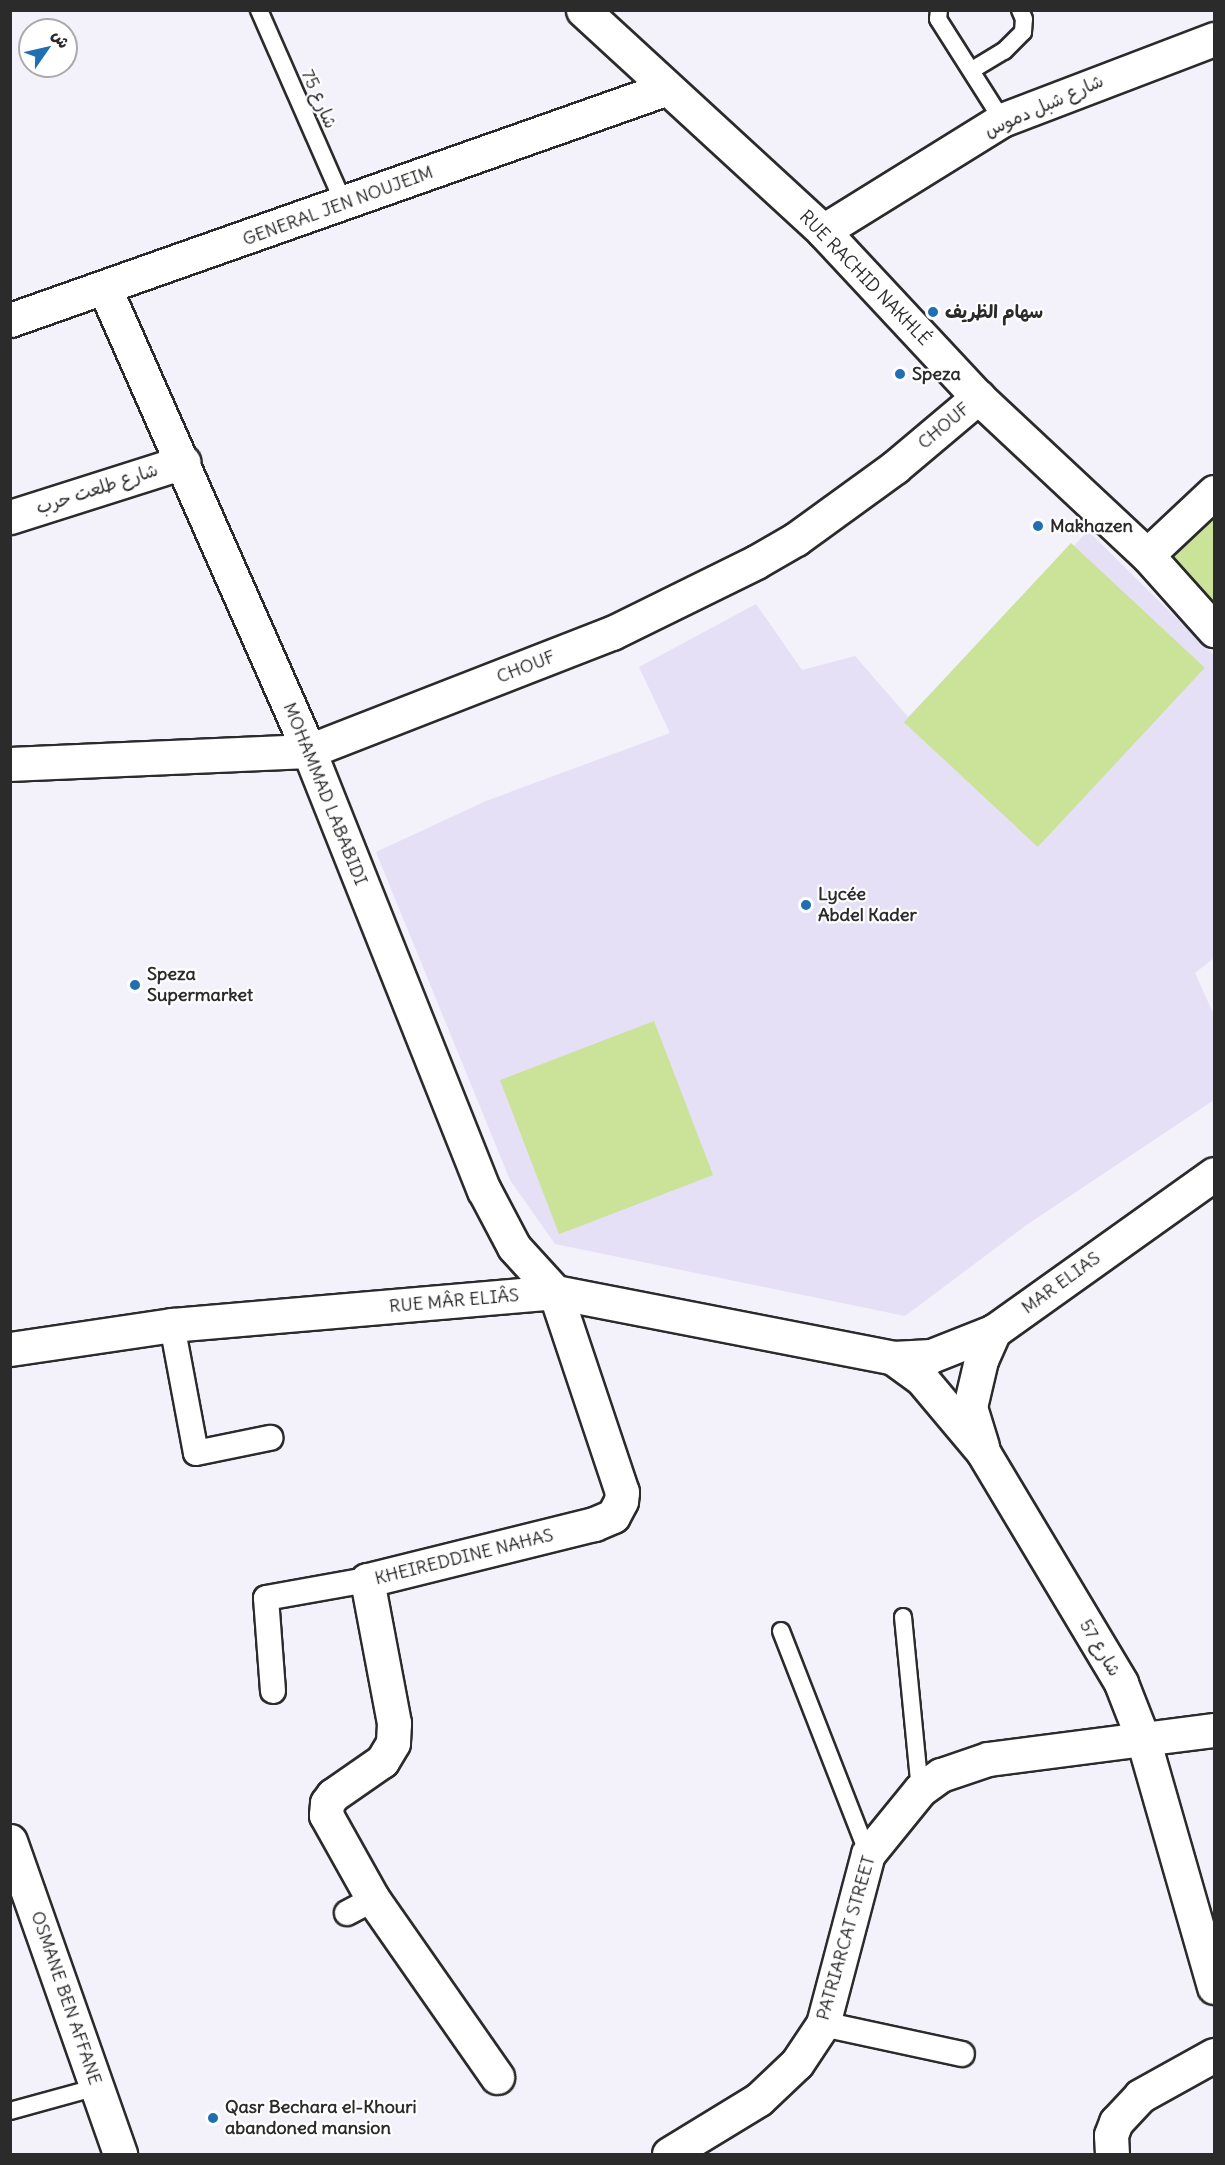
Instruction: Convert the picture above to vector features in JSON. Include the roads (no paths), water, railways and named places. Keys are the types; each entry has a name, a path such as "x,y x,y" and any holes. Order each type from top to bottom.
{"street":[{"name":"RUE RACHID NAKHLÉ","path":"583,10 665,89 822,231 978,397 1147,555 1215,630"},
{"name":"شارع شبل دموس","path":"822,231 1002,120 1215,39"},
{"name":"GENERAL JEN NOUJEIM","path":"10,320 105,289 665,89"},
{"name":"MOHAMMAD LABABIDI","path":"105,289 309,751 484,1190 514,1247 555,1292"},
{"name":"CHOUF","path":"10,764 309,751 612,633 756,562 796,538 877,481 978,397"},
{"name":"شارع طلعت حرب","path":"10,517 183,462"},
{"path":"1147,555 1215,492"},
{"name":"MAR ELIAS","path":"893,1358 932,1356 994,1331 1215,1174"},
{"name":"RUE MÂR ELIÂS","path":"10,1349 172,1325 555,1292 893,1358"},
{"name":"KHEIREDDINE NAHAS","path":"497,2078 360,1906 326,1815 327,1803 333,1795 382,1761 393,1743 394,1724 368,1580 594,1524 613,1516 619,1508 622,1492 555,1292"},
{"path":"172,1325 196,1453 270,1438"},
{"path":"983,1452 970,1407 978,1369 994,1331"},
{"name":"شارع 57","path":"893,1358 921,1378 983,1452 1121,1683 1143,1739 1215,1987"},
{"path":"273,1691 266,1598 368,1580"},
{"name":"PATRIARCAT STREET","path":"669,2154 759,2099 797,2062 823,2024 868,1854 920,1790 941,1775 988,1759 1215,1730"},
{"name":"OSMANE BEN AFFANE","path":"10,1841 120,2154"},
{"path":"823,2024 962,2054"},
{"path":"1112,2154 1111,2135 1116,2122 1140,2096 1215,2055"}],"lane":[{"name":"شارع 75","path":"259,10 344,204"},
{"path":"939,10 938,19 1002,120"},
{"path":"972,70 1004,51 1023,32 1024,19 1020,10"},
{"path":"903,1617 920,1790"},
{"path":"781,1631 868,1854"},
{"path":"10,2111 97,2088"}],"place":[{"name":"سهام الظريف","path":"933,312"},
{"name":"Speza","path":"900,374"},
{"name":"Makhazen","path":"1038,526"},
{"name":"Lycée Abdel Kader","path":"806,905"},
{"name":"Speza Supermarket","path":"135,985"},
{"name":"Qasr Bechara el-Khouri abandoned mansion","path":"213,2118"}]}
